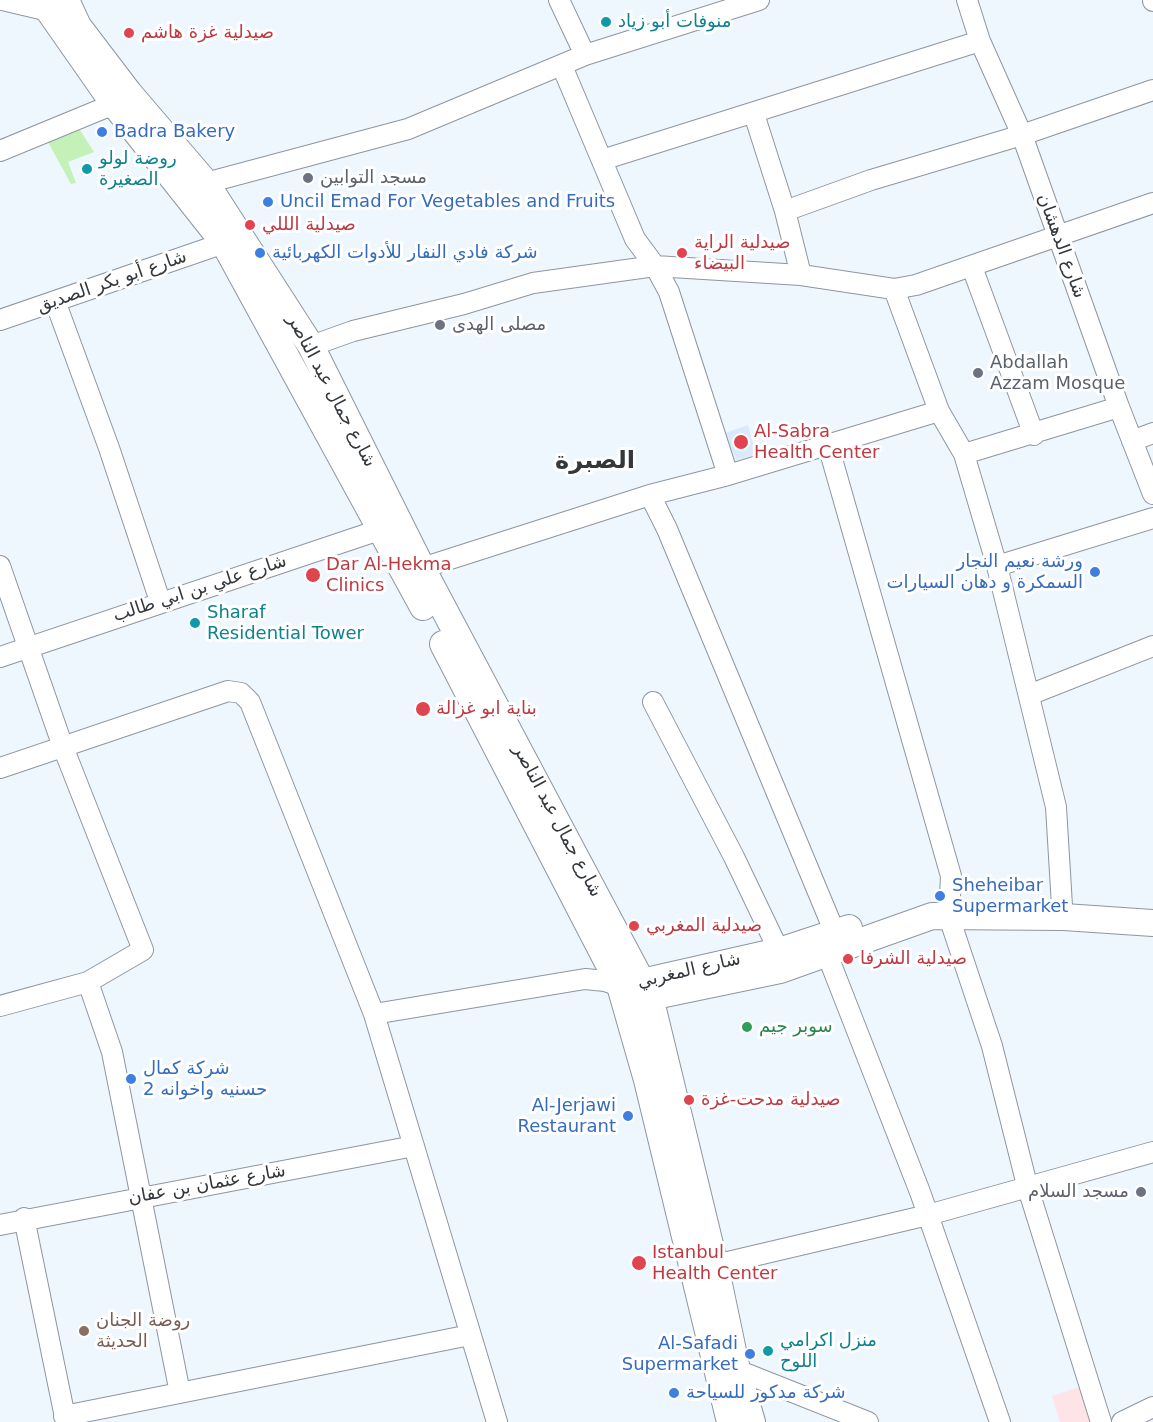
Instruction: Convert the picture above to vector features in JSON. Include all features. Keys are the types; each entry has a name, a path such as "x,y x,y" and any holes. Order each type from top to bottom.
{"main road":[{"name":"شارع جمال عبد الناصر","path":"53,4 114,104 224,243 390,526 637,988 647,1080 730,1422"},
{"name":"شارع جمال عبد الناصر","path":"53,4 78,26 129,93 206,183 311,346 390,526 422,568 637,988 716,1265 737,1370 752,1422"},
{"name":"شارع المغربي","path":"637,988 779,951 831,943 950,909 1062,906 1153,913"},
{"name":"شارع المغربي","path":"950,909 1153,923"},
{"name":"شارع المغربي","path":"637,988 780,970 831,943"}],"street":[{"path":"2,0 53,4"},
{"path":"559,0 585,55"},
{"path":"206,183 408,129 585,55 759,0"},
{"name":"شارع الدهشان","path":"967,0 980,41 1022,135 1057,238 1153,494"},
{"path":"602,160 980,41"},
{"path":"562,66 635,239 655,266 683,328 728,475"},
{"path":"785,211 871,180 1022,135 1153,90"},
{"path":"0,151 114,104"},
{"path":"754,114 785,211 801,275"},
{"path":"311,346 353,331 464,304 533,283 655,266 801,275 894,289 916,285 972,267 1153,203"},
{"name":"شارع أبو بكر الصديق","path":"0,320 224,243"},
{"path":"972,267 1034,435"},
{"path":"894,289 939,411 964,454 997,566 1056,807 1062,906"},
{"path":"55,302 109,448 160,602"},
{"path":"964,454 1034,435 1119,407"},
{"path":"422,568 650,495 728,475 939,411"},
{"path":"1132,441 1153,433"},
{"path":"828,445 951,876 950,909 992,1047 1028,1185 1101,1422"},
{"path":"650,495 667,529 831,943 1000,1422"},
{"path":"997,566 1153,518"},
{"name":"شارع علي بن ابي طالب","path":"0,657 390,526"},
{"path":"0,566 30,646 63,747 143,950 88,982 0,1006"},
{"path":"1029,695 1153,646"},
{"path":"0,768 228,692 241,693 246,697 374,1014 496,1422"},
{"path":"653,702 729,847 779,951"},
{"path":"374,1014 585,979 637,988"},
{"path":"88,982 112,1052 180,1393"},
{"name":"شارع عثمان بن عفان","path":"0,1225 24,1218 414,1146"},
{"path":"716,1265 928,1215 1028,1185 1153,1152"},
{"path":"24,1218 65,1419 180,1393 470,1335"},
{"path":"737,1370 866,1422"},
{"path":"1122,1422 1153,1407"}],"shaded area":[{"name":"Al-Sabra Health Center","path":"748,425 753,443 757,442 758,446 763,440 767,452 736,460 725,433"},
{"path":"1083,1386 1095,1422 1060,1422 1052,1396"}],"green space":[{"path":"78,127 94,152 68,162 76,183 71,184 48,142"}],"place":[{"name":"منوفات أبو زياد","path":"606,22"},
{"name":"صيدلية غزة هاشم","path":"129,33"},
{"name":"Badra Bakery","path":"102,132"},
{"name":"روضة لولو الصغيرة","path":"87,169"},
{"name":"مسجد التوابين","path":"308,178"},
{"name":"Uncil Emad For Vegetables and Fruits","path":"268,202"},
{"name":"صيدلية الللي","path":"250,225"},
{"name":"شركة فادي النفار للأدوات الكهربائية","path":"260,253"},
{"name":"صيدلية الراية البيضاء","path":"682,253"},
{"name":"مصلى الهدى","path":"440,325"},
{"name":"Abdallah Azzam Mosque","path":"978,373"},
{"name":"Al-Sabra Health Center","path":"741,442"},
{"name":"ورشة نعيم النجار السمكرة و دهان السيارات","path":"1095,572"},
{"name":"Dar Al-Hekma Clinics","path":"313,575"},
{"name":"Sharaf Residential Tower","path":"195,623"},
{"name":"بناية ابو غزالة","path":"423,709"},
{"name":"Sheheibar Supermarket","path":"940,896"},
{"name":"صيدلية المغربي","path":"634,926"},
{"name":"صيدلية الشرفا","path":"848,959"},
{"name":"سوبر جيم","path":"747,1027"},
{"name":"شركة كمال حسنيه واخوانه 2","path":"131,1079"},
{"name":"صيدلية مدحت-غزة","path":"689,1100"},
{"name":"Al-Jerjawi Restaurant","path":"628,1116"},
{"name":"مسجد السلام","path":"1141,1192"},
{"name":"Istanbul Health Center","path":"639,1263"},
{"name":"روضة الجنان الحديثة","path":"84,1331"},
{"name":"منزل اكرامي اللوح","path":"768,1351"},
{"name":"Al-Safadi Supermarket","path":"750,1354"},
{"name":"شركة مدكور للسياحة","path":"674,1393"}],"district":[{"name":"الصبرة","path":"595,462"}]}
